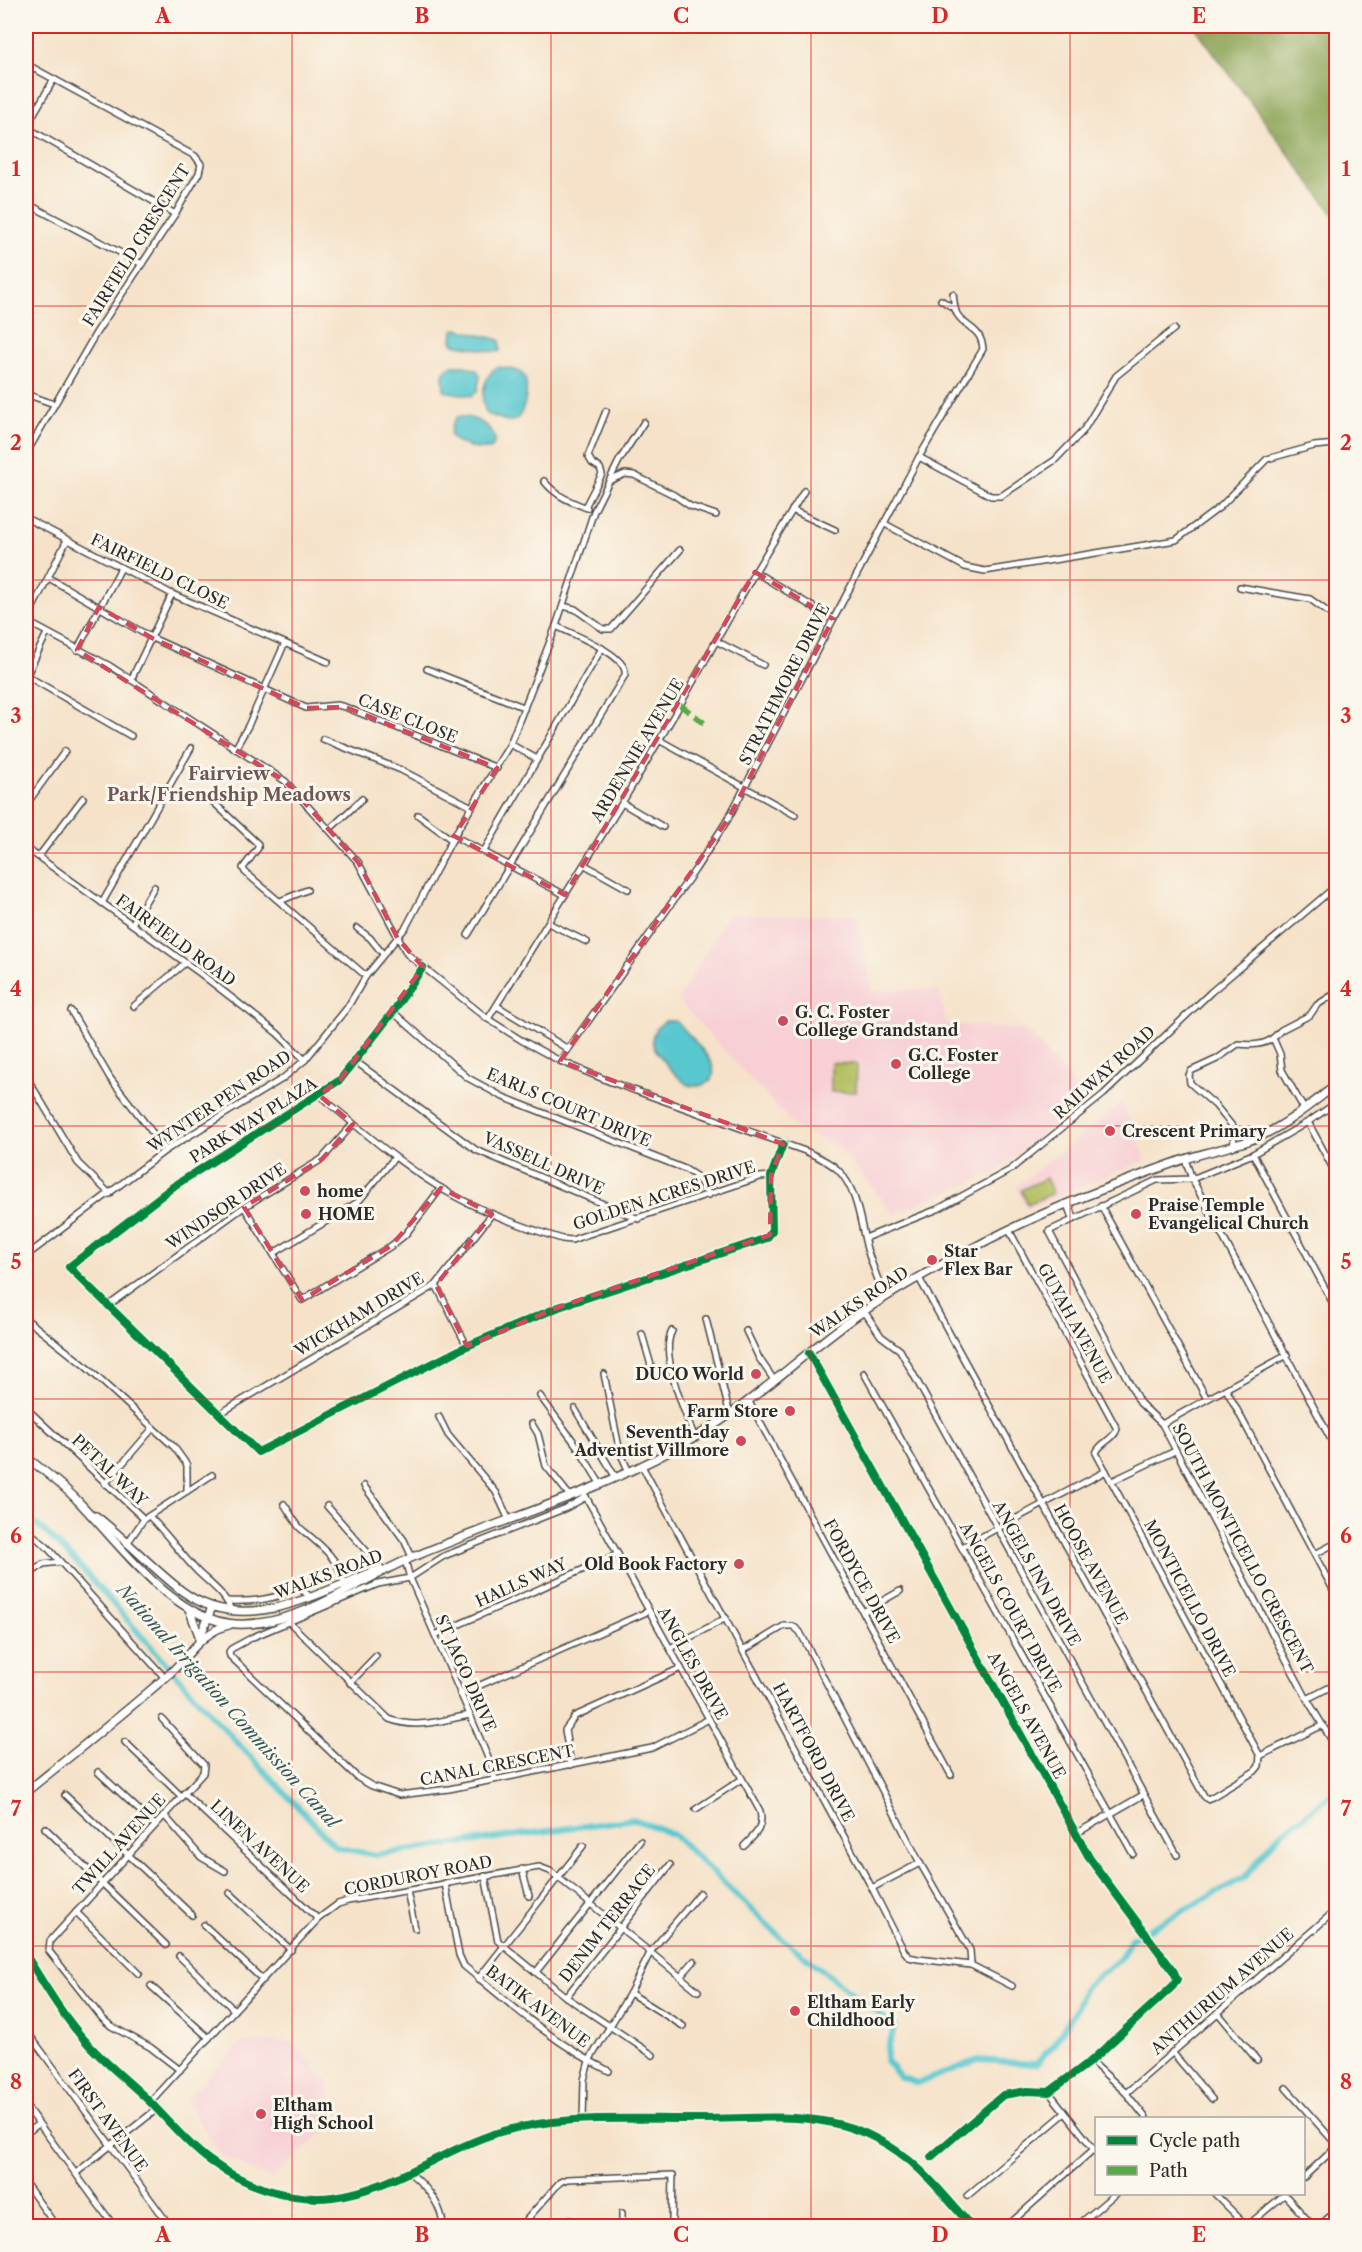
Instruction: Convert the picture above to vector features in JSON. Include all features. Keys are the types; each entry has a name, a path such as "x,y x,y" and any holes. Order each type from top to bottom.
{"main road":[{"name":"WALKS ROAD","path":"80,1503 128,1542 182,1591 212,1607 248,1612 280,1608 508,1518 570,1496 585,1494 642,1466 695,1438 730,1415 864,1311 919,1278 1027,1220 1185,1159 1258,1137 1276,1128 1336,1085"},
{"path":"1068,1204 1073,1218"},
{"path":"26,1457 59,1482 80,1503"},
{"name":"WALKS ROAD","path":"80,1503 164,1591 188,1608 207,1617 235,1624 279,1619 330,1599 409,1559"},
{"path":"26,1792 182,1662 199,1640 212,1607"},
{"path":"188,1608 199,1640"},
{"path":"199,1640 218,1628 235,1624"}],"street":[{"name":"FAIRFIELD CRESCENT","path":"26,63 195,156 201,164 199,173 175,214 96,333 26,454"},
{"path":"54,79 26,127 175,214"},
{"path":"26,203 142,264"},
{"path":"953,294 955,309"},
{"name":"STRATHMORE DRIVE","path":"560,1061 695,870 745,789 919,457 983,349 982,339 978,332 958,316 955,309 941,300"},
{"path":"919,457 992,496 1001,496 1055,460 1083,431 1116,376 1174,329"},
{"path":"26,394 54,404"},
{"path":"585,507 602,474 600,468 591,464 588,456 606,411"},
{"name":"WYNTER PEN ROAD","path":"26,1256 166,1150 282,1079 305,1060 347,1008 366,976 398,939 453,838 510,744 556,626 594,511 609,480 644,422"},
{"path":"885,524 975,571 1176,540 1220,507 1267,459 1314,446 1336,444"},
{"path":"609,480 625,474 634,475 674,495 690,506 716,515"},
{"path":"544,481 561,498 594,511"},
{"name":"ARDENNIE AVENUE","path":"488,1019 585,865 804,491"},
{"path":"792,510 835,530"},
{"name":"FAIRFIELD CLOSE","path":"26,518 172,594 284,645 328,662"},
{"path":"67,540 26,621 110,666 285,781 330,828 358,862 407,954 488,1019 560,1061 611,1082 823,1159 838,1170 852,1194 885,1298"},
{"path":"562,606 575,609 603,629 611,629 680,550"},
{"path":"77,650 121,568"},
{"path":"755,572 833,619"},
{"path":"49,578 152,638 264,689"},
{"path":"1240,587 1310,599 1336,618"},
{"path":"131,680 172,594"},
{"path":"468,936 625,675 626,670 623,664 602,648 556,626"},
{"path":"47,633 26,678 130,736"},
{"path":"716,641 763,665"},
{"path":"235,749 248,726 284,645"},
{"path":"484,851 602,648"},
{"path":"427,669 524,709"},
{"name":"CASE CLOSE","path":"264,689 306,708 314,709 327,705 345,707 497,768"},
{"path":"323,739 401,771 472,807"},
{"path":"658,740 795,815"},
{"path":"510,744 537,759"},
{"path":"102,903 191,748"},
{"path":"26,805 65,751"},
{"path":"39,856 83,798"},
{"path":"210,799 258,844 258,848 243,868 245,872 366,976"},
{"path":"330,828 362,799"},
{"path":"622,803 663,827"},
{"path":"418,815 453,838 484,851 565,895"},
{"name":"FAIRFIELD ROAD","path":"26,848 185,963 277,1033 305,1060"},
{"path":"585,865 628,889"},
{"name":"RAILWAY ROAD","path":"865,1238 938,1209 1010,1170 1104,1094 1211,992 1336,886"},
{"path":"132,924 154,887"},
{"path":"280,901 307,890"},
{"path":"548,922 587,942"},
{"path":"357,928 383,954"},
{"path":"134,1006 185,963"},
{"name":"PARK WAY PLAZA","path":"109,1305 69,1267 174,1186 340,1080 393,1012 423,967"},
{"path":"1234,1145 1233,1127 1215,1105 1190,1083 1191,1071 1211,1062 1238,1044 1268,1042 1281,1030 1310,1015 1317,1005 1336,993"},
{"path":"497,1006 568,1049"},
{"path":"71,1011 110,1078 166,1150"},
{"name":"EARLS COURT DRIVE","path":"393,1012 468,1078 503,1097 685,1169 696,1176 709,1195"},
{"path":"1273,1038 1280,1054 1282,1070 1304,1109"},
{"name":"VASSELL DRIVE","path":"355,1061 477,1150 639,1219"},
{"path":"26,1076 78,1163 110,1194"},
{"name":"GOLDEN ACRES DRIVE","path":"319,1095 395,1157 441,1188 492,1214 540,1232 572,1240 760,1177 771,1176"},
{"path":"1073,1218 1157,1180 1192,1179 1253,1154 1336,1103"},
{"path":"1308,1122 1336,1174"},
{"name":"WINDSOR DRIVE","path":"109,1305 244,1207 322,1159 353,1124"},
{"path":"109,1305 258,1452 467,1346 559,1307 767,1238 772,1231 771,1176 783,1144"},
{"path":"1253,1154 1336,1309"},
{"path":"274,1253 358,1202 395,1157"},
{"path":"1185,1159 1192,1179 1336,1449"},
{"path":"244,1207 302,1300 363,1264 398,1240 441,1188"},
{"path":"1101,1206 1207,1399"},
{"name":"WICKHAM DRIVE","path":"219,1414 436,1285 492,1214"},
{"name":"SOUTH MONTICELLO CRESCENT","path":"1073,1218 1049,1232 1140,1403 1162,1424 1307,1699 1335,1746"},
{"name":"GUYAH AVENUE","path":"1009,1230 1117,1429 1116,1433 1098,1448 1096,1453"},
{"name":"HOOSE AVENUE","path":"919,1278 1204,1796 1207,1799 1212,1797 1255,1771 1259,1766 1260,1756"},
{"path":"436,1285 467,1346"},
{"name":"ANGELS INN DRIVE","path":"864,1311 881,1336 900,1350 1177,1856"},
{"path":"26,1319 84,1365 183,1458 188,1473 187,1491"},
{"path":"706,1319 730,1415"},
{"path":"672,1330 668,1340 672,1368 695,1438"},
{"path":"746,1331 759,1358 774,1380"},
{"path":"642,1334 652,1369 656,1372 672,1368"},
{"name":"ANGELS AVENUE","path":"809,1353 1090,1859 1150,1938 1177,1979 1173,1986 1091,2061"},
{"path":"1162,1424 1287,1355"},
{"name":"ANGELS COURT DRIVE","path":"864,1372 1133,1854"},
{"path":"604,1374 620,1452 628,1472"},
{"path":"1226,1389 1336,1595"},
{"path":"540,1396 577,1446 601,1485"},
{"name":"FORDYCE DRIVE","path":"748,1400 951,1775"},
{"name":"PETAL WAY","path":"26,1408 105,1484 147,1518 212,1475"},
{"path":"575,1409 616,1478"},
{"path":"439,1416 448,1435 496,1492 508,1518"},
{"path":"532,1425 538,1434 546,1466 570,1496"},
{"path":"105,1484 153,1428"},
{"path":"1112,1481 1175,1451"},
{"name":"MONTICELLO DRIVE","path":"1096,1453 1260,1756"},
{"name":"HARTFORD DRIVE","path":"642,1466 744,1650 904,1951 909,1957 971,1965 1012,1986"},
{"path":"962,1547 1106,1471"},
{"name":"ST JAGO DRIVE","path":"364,1486 404,1539 409,1559 410,1578 492,1765 495,1779"},
{"path":"470,1715 414,1725 404,1725 389,1719 289,1622 378,1584 410,1578 444,1557 566,1508 585,1494"},
{"name":"ANGLES DRIVE","path":"585,1494 760,1811 762,1819 757,1833 744,1846"},
{"path":"284,1504 299,1526 315,1538 341,1571 344,1583"},
{"path":"327,1506 382,1569"},
{"path":"128,1542 147,1518 170,1537 195,1569 228,1601 231,1611"},
{"path":"26,1529 47,1547 166,1676"},
{"path":"1315,1554 1336,1543"},
{"name":"HALLS WAY","path":"435,1635 618,1554"},
{"path":"34,1571 43,1564 60,1562"},
{"path":"228,1601 267,1600 299,1588 311,1597"},
{"path":"863,1612 900,1592"},
{"path":"460,1694 649,1611"},
{"path":"670,1648 726,1618"},
{"name":"CANAL CRESCENT","path":"289,1622 231,1649 230,1656 358,1778 372,1786 399,1794 418,1794 652,1748 709,1719"},
{"path":"744,1650 784,1626 793,1626 800,1632 920,1863 970,1950 971,1965"},
{"path":"350,1683 376,1656"},
{"path":"571,1765 565,1730 575,1716 681,1668"},
{"path":"1307,1699 1336,1684"},
{"name":"TWILL AVENUE","path":"162,1719 204,1765 203,1773 50,1941 50,1952 102,2018 111,2026 150,2047 180,2070"},
{"path":"1260,1756 1323,1725"},
{"name":"LINEN AVENUE","path":"125,1742 318,1919"},
{"path":"98,1772 155,1825"},
{"path":"696,1809 742,1779"},
{"path":"65,1795 192,1915"},
{"path":"1077,1833 1143,1795"},
{"path":"164,1815 201,1857 225,1871"},
{"path":"45,1828 166,1945"},
{"path":"536,1972 640,1841"},
{"path":"478,1978 583,1846"},
{"path":"872,1888 920,1863"},
{"name":"DENIM TERRACE","path":"566,1996 670,1865"},
{"name":"CORDUROY ROAD","path":"150,2102 318,1919 338,1904 539,1867 550,1871 698,1991"},
{"path":"522,1869 529,1896"},
{"path":"485,1876 498,1941 609,2028 652,2055"},
{"name":"BATIK AVENUE","path":"445,1883 459,1955 464,1966 532,2022 589,2061 609,2071"},
{"path":"406,1891 415,1928"},
{"path":"230,1893 291,1950"},
{"path":"583,2120 584,2080 589,2061 630,1993 651,1952 700,1893"},
{"name":"ANTHURIUM AVENUE","path":"1126,2093 1336,1910"},
{"path":"76,1912 139,1974"},
{"path":"204,1925 263,1980"},
{"path":"26,1955 68,2019 90,2047 207,2159 237,2178 281,2194 304,2198 330,2197 375,2188 498,2132 538,2124 583,2120 808,2119 851,2128 875,2138 916,2164 972,2226"},
{"path":"179,1956 234,2010"},
{"path":"681,1976 694,1961"},
{"path":"151,1986 209,2038"},
{"path":"630,1993 683,2026"},
{"path":"1218,2013 1257,2060"},
{"name":"FIRST AVENUE","path":"26,2030 170,2226"},
{"path":"1172,2052 1212,2099"},
{"path":"932,2157 1003,2095 1028,2091 1049,2092 1091,2061 1126,2093 1145,2117"},
{"path":"1286,2088 1336,2146 1305,2176"},
{"path":"1007,2226 1095,2151 1049,2092"},
{"path":"26,2106 114,2226"},
{"path":"76,2173 157,2109"},
{"path":"967,2196 1065,2113"},
{"path":"26,2134 38,2124"},
{"path":"410,2173 424,2184 432,2195 441,2214 443,2226"},
{"path":"521,2226 560,2182 567,2178 673,2175 673,2224 664,2226"},
{"path":"26,2184 56,2226"},
{"path":"1077,2226 1113,2195"},
{"path":"1217,2195 1247,2226 1284,2195"},
{"path":"1286,2195 1313,2226"},
{"path":"1319,2226 1336,2211"},
{"path":"622,2213 622,2226"}],"highlighted area":[{"path":"755,572 833,619 728,819 560,1061 783,1144 771,1176 770,1235 559,1307 467,1346 436,1285 492,1214 441,1188 391,1246 302,1300 244,1207 322,1159 353,1124 319,1095 340,1080 423,967 398,939 358,862 285,781 77,650 99,607 152,638 306,708 345,707 497,768 454,836 565,895"}],"shaded area":[{"name":"G.C. Foster College","path":"728,914 858,916 872,991 939,989 946,1024 1027,1030 1084,1098 997,1172 893,1214 839,1147 795,1127 678,1000"},
{"name":"Crescent Primary","path":"1122,1103 1146,1160 1026,1209 1016,1187"},
{"name":"Eltham High School","path":"291,2042 329,2082 330,2126 271,2179 222,2156 185,2101 241,2043"}],"green space":[{"path":"1194,26 1336,26 1336,218"},
{"path":"831,1063 857,1064 856,1092 831,1092"},
{"path":"1046,1178 1053,1193 1028,1204 1021,1190"}],"water":[{"path":"457,329 500,340 500,351 454,344 453,330"},
{"path":"451,366 465,366 477,370 480,376 477,392 472,396 444,391 443,375"},
{"path":"497,367 518,371 526,381 523,410 515,420 507,421 487,414 483,402 484,389 488,376"},
{"path":"457,417 475,419 486,426 495,441 492,448 475,448 453,439 450,435"},
{"path":"665,1021 676,1021 704,1052 713,1070 713,1077 707,1083 696,1086 685,1083 659,1054 653,1044 653,1036 657,1028"}],"waterway":[{"name":"National Irrigation Commission Canal","path":"26,1517 42,1529 77,1563 217,1721 336,1847 375,1855 634,1819 674,1835 780,1937 895,2027 888,2045 886,2061 900,2077 918,2083 978,2060 1036,2064 1054,2044 1074,2013 1085,1987 1121,1958 1131,1939 1245,1877 1278,1836 1336,1791"}],"marked path":[{"path":"680,705 707,725"}],"cycle path":[{"path":"423,967 393,1012 340,1080 174,1186 69,1267 258,1452 467,1346 559,1307 767,1238 772,1231 771,1176 783,1144"},
{"path":"809,1353 1090,1859 1177,1979 1173,1986 1091,2061 1049,2092 1027,2091 1003,2095 931,2157"},
{"path":"26,1955 55,2002 80,2035 186,2140 222,2169 268,2190 317,2198 355,2193 397,2178 476,2140 521,2127 547,2123 598,2119 797,2118 846,2126 890,2146 928,2177 971,2226"}],"place":[{"name":"G. C. Foster College Grandstand","path":"783,1021"},
{"name":"G.C. Foster College","path":"896,1064"},
{"name":"Crescent Primary","path":"1110,1131"},
{"name":"home","path":"305,1191"},
{"name":"HOME","path":"306,1214"},
{"name":"Praise Temple Evangelical Church","path":"1136,1214"},
{"name":"Star Flex Bar","path":"932,1260"},
{"name":"DUCO World","path":"756,1374"},
{"name":"Farm Store","path":"790,1411"},
{"name":"Seventh-day Adventist Villmore","path":"741,1441"},
{"name":"Old Book Factory","path":"739,1564"},
{"name":"Eltham Early Childhood","path":"795,2011"},
{"name":"Eltham High School","path":"261,2114"}],"district":[{"name":"Fairview Park/Friendship Meadows","path":"229,784"}]}
